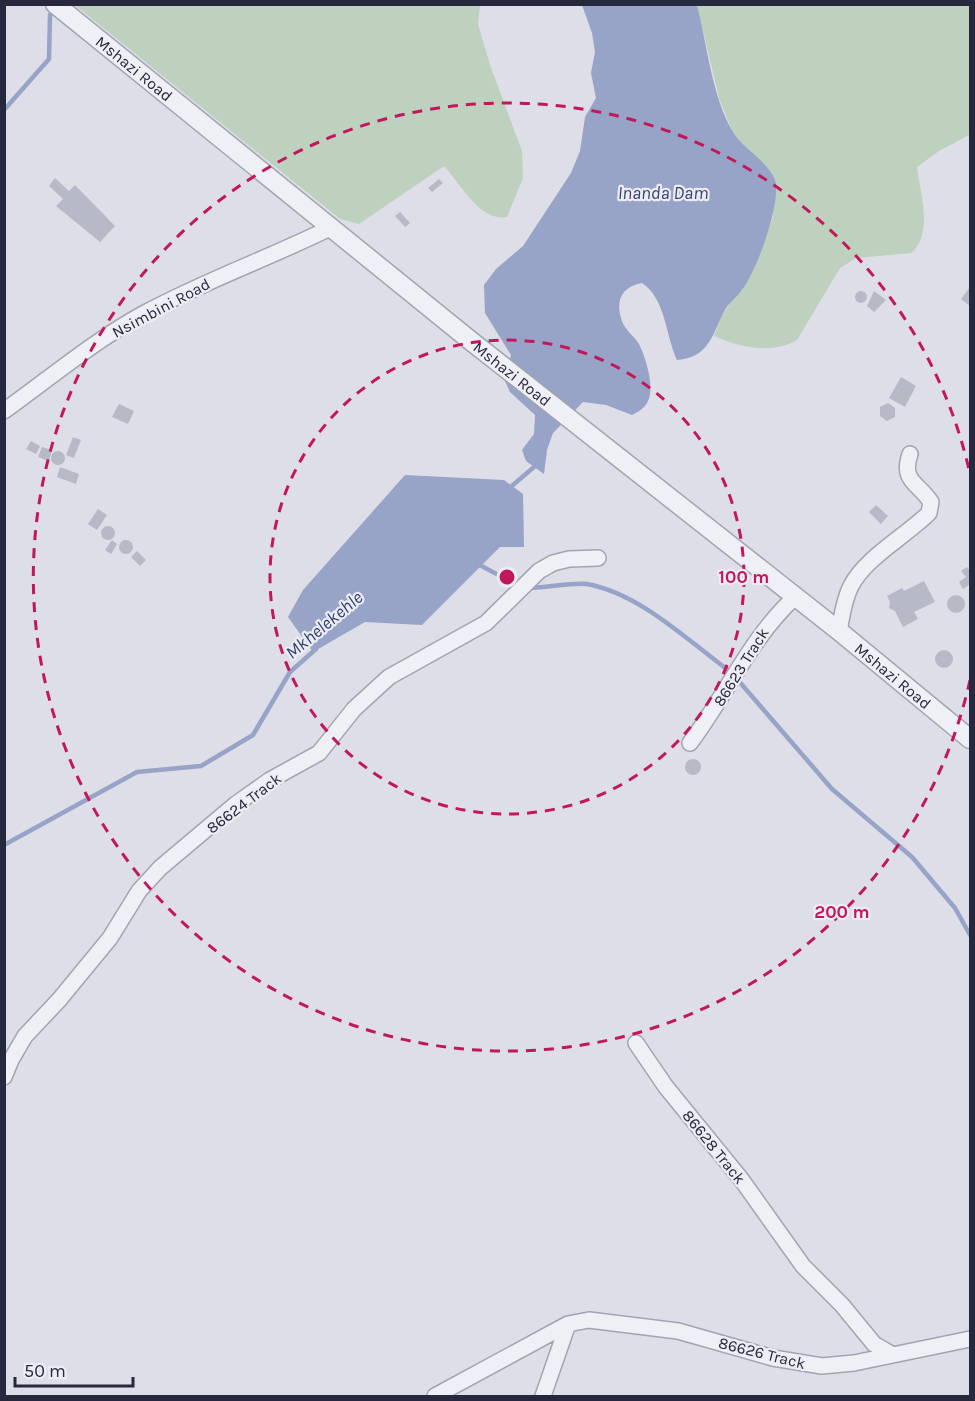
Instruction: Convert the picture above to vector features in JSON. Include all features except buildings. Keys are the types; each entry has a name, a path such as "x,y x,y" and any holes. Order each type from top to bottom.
{"street":[{"name":"Mshazi Road","path":"56,4 330,228 840,631 970,739"},
{"name":"Nsimbini Road","path":"4,411 107,336 143,314 222,275 272,257 330,228"},
{"path":"840,631 845,599 852,584 893,542 929,513 931,501 907,476 906,464 910,454"},
{"name":"86624 Track","path":"4,1077 10,1060 25,1036 59,1000 110,938 139,891 160,868 236,804 270,780 319,753 354,709 388,677 486,623 539,571 553,563 598,558"},
{"name":"86623 Track","path":"690,742 716,707 727,683 756,639 775,615 796,596"},
{"name":"86628 Track","path":"636,1043 666,1087 741,1179 803,1266 842,1305 863,1333 874,1344 891,1354"},
{"name":"86626 Track","path":"568,1324 589,1320 678,1331 801,1364 854,1363 970,1339"},
{"path":"435,1396 568,1324"},
{"path":"543,1396 568,1324"}],"green space":[{"path":"75,5 480,5 478,24 490,65 522,151 523,178 507,217 497,217 479,208 444,166 359,224 340,219"},
{"path":"697,5 970,5 970,131 969,135 939,151 917,167 924,212 922,235 918,245 911,253 856,258 840,268 797,340 787,345 755,348 714,336 721,318 733,298 741,291 753,269 773,217 774,179 733,133 719,98"}],"water":[{"name":"Inanda Dam","path":"582,5 697,5 720,103 737,138 772,173 776,190 775,204 754,269 741,291 726,308 709,342 697,354 677,360 656,298 642,283 625,292 620,301 620,314 623,324 639,344 645,358 650,385 648,401 643,408 632,415 606,405 583,402 553,433 547,450 544,474 526,461 522,450 534,434 535,415 510,392 504,379 511,355 485,313 484,285 496,269 523,246 571,173 580,151 585,117 596,98 591,73 595,52 592,33"},
{"path":"405,475 504,480 523,494 524,547 500,547 422,625 365,622 313,652 288,617 303,590"}],"waterway":[{"path":"4,110 49,59 50,15"},
{"name":"Mkhelekehle","path":"507,490 534,467"},
{"path":"476,563 519,586"},
{"path":"527,588 587,584 607,589 663,620 732,673"},
{"name":"Mkhelekehle","path":"4,845 137,772 201,766 253,735 290,672 316,649"},
{"path":"737,679 832,789 912,857 955,908 970,935"}]}
